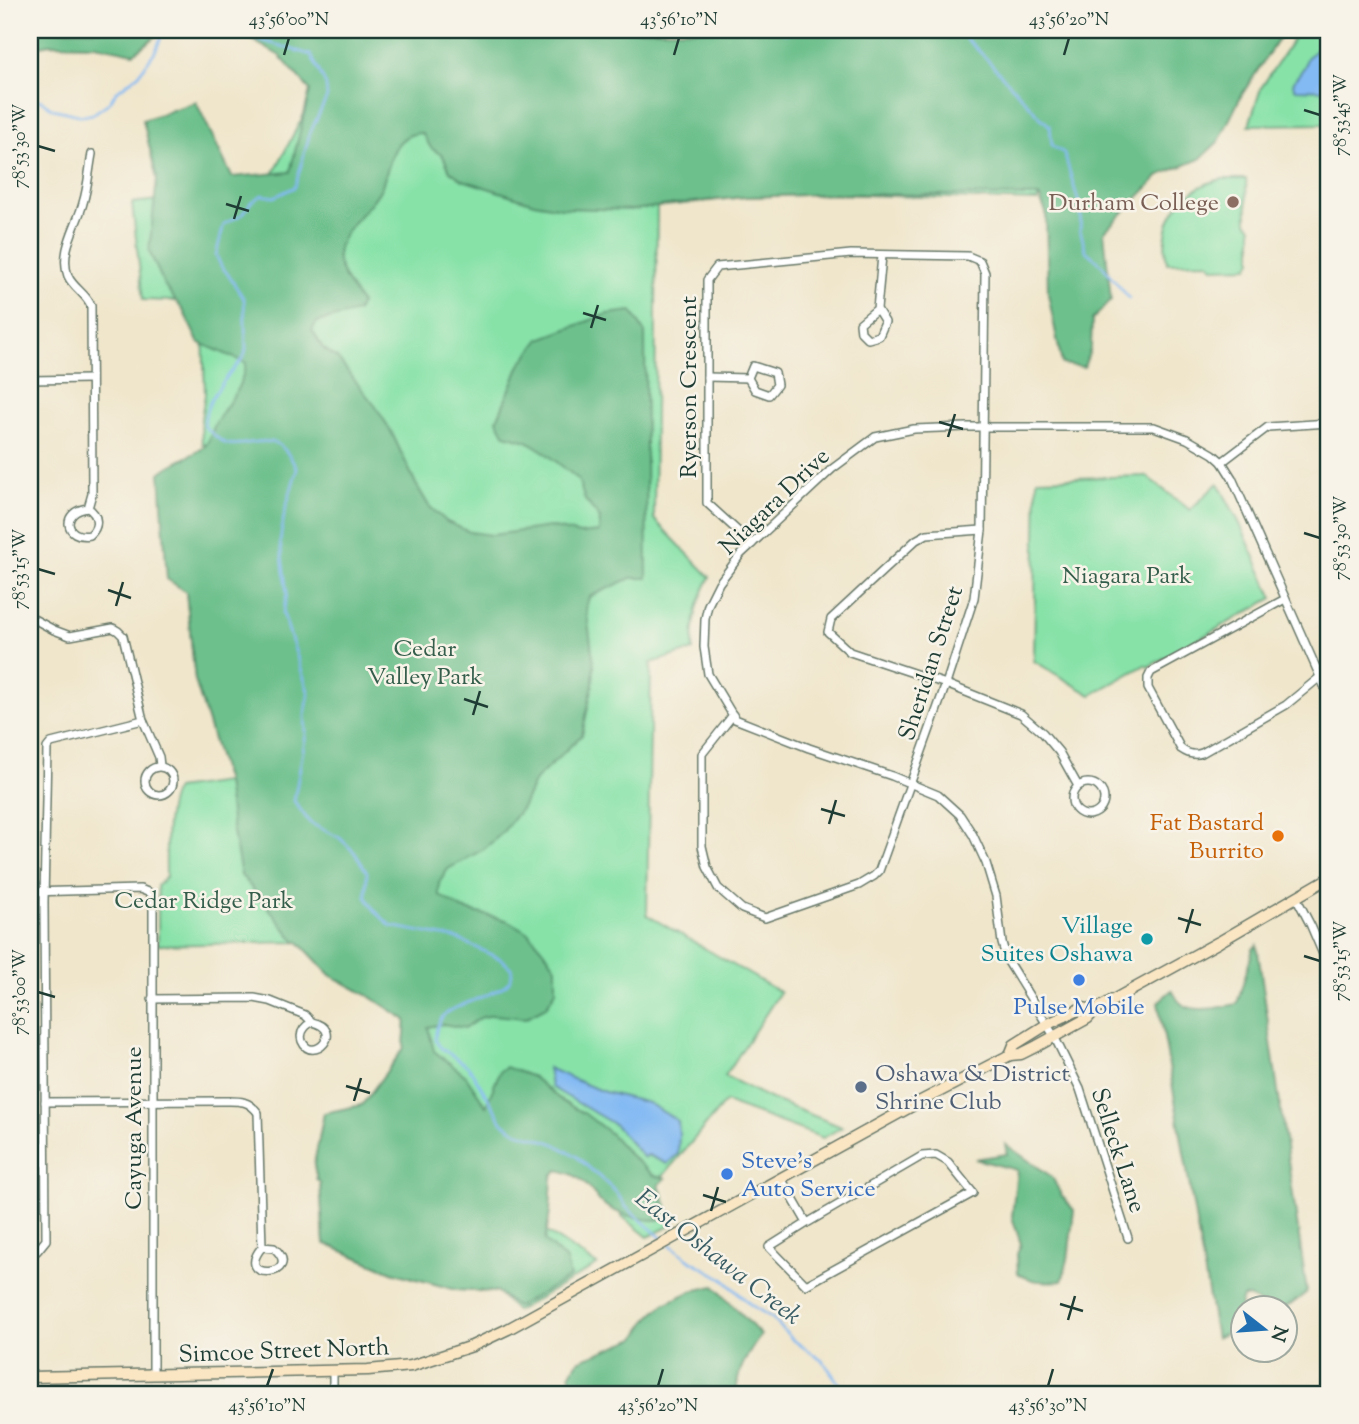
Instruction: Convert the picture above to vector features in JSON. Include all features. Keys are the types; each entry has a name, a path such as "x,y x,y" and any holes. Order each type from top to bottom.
{"main road":[{"name":"Simcoe Street North","path":"30,1377 368,1370 411,1366 472,1346 509,1329 919,1102 1010,1055 1021,1054 1088,1018 1096,1010 1329,878"},
{"name":"Simcoe Street North","path":"1010,1055 1014,1045 1046,1025 1082,1008 1096,1010"}],"street":[{"path":"88,508 92,494 91,306 89,300 69,280 66,268 70,237 83,203 92,154"},
{"name":"Ryerson Crescent","path":"752,544 707,503 707,280 717,267 851,254 968,256 980,261 985,272 983,427"},
{"path":"877,309 882,256"},
{"path":"753,366 775,373 777,385 769,395 755,390 748,378 753,366"},
{"path":"707,377 748,378"},
{"path":"30,380 91,379"},
{"path":"1222,462 1268,427 1329,423"},
{"name":"Sheridan Street","path":"733,715 702,754 702,846 707,867 718,888 742,909 765,918 859,885 874,876 879,871 947,684 974,598 982,530 983,427"},
{"name":"Niagara Drive","path":"733,715 708,674 704,647 708,605 719,583 741,554 832,469 875,438 914,429 1154,427 1187,439 1213,454 1232,478 1329,697"},
{"path":"982,530 927,534 916,540 831,619 828,632 850,652 947,684 1021,714 1043,733 1059,752 1079,786"},
{"path":"1285,599 1151,672 1148,688 1181,749 1196,755 1286,705 1329,671"},
{"path":"30,617 71,636 113,628 123,636 143,720 159,757 160,766"},
{"path":"733,715 735,719 761,730 938,794 960,815 986,863 996,896 1007,960 1054,1036"},
{"path":"30,1252 37,1251 46,1240 44,892 47,748 51,743 143,720"},
{"path":"160,766 169,771 173,786 167,793 156,795 148,791 145,779 150,770 160,766"},
{"path":"1093,784 1101,790 1103,800 1096,813 1080,813 1073,805 1073,795 1079,786 1093,784"},
{"name":"Cayuga Avenue","path":"44,892 140,890 150,893 153,902 153,1376"},
{"path":"30,892 44,892"},
{"path":"1296,897 1329,968"},
{"path":"152,999 260,998 305,1015 312,1022"},
{"name":"Selleck Lane","path":"1054,1036 1080,1088 1128,1238"},
{"path":"45,1102 242,1101 253,1106 258,1113 262,1247"},
{"path":"936,1155 948,1162 973,1193 806,1285 769,1247 807,1223 922,1156 936,1155"},
{"path":"781,1178 807,1223"},
{"path":"333,1371 333,1394"}],"green space":[{"path":"30,30 164,30 134,53 95,45 50,44 30,48"},
{"name":"Cedar Valley Park","path":"235,30 1284,30 1241,96 1219,141 1200,159 1160,175 1104,232 1111,300 1092,320 1091,347 1084,367 1062,364 1048,294 1046,212 1039,196 834,194 744,197 634,210 561,208 534,203 463,180 450,171 443,156 431,148 422,133 407,136 396,147 381,188 347,231 339,250 341,272 361,303 357,312 317,322 312,330 323,348 337,358 376,407 429,506 447,522 470,532 492,535 550,527 580,534 599,532 600,518 585,500 578,479 527,441 505,435 497,420 520,365 540,339 607,314 632,311 645,333 647,578 631,578 589,597 586,608 594,665 593,684 582,735 535,780 523,806 502,833 484,849 448,869 439,883 439,895 462,909 506,920 529,933 556,967 556,991 546,1007 525,1018 493,1015 480,1018 465,1028 443,1024 428,1027 434,1051 466,1076 486,1106 500,1071 506,1067 533,1077 563,1102 584,1113 611,1134 653,1175 666,1178 659,1185 666,1218 642,1219 615,1211 600,1201 579,1178 558,1170 552,1175 545,1241 566,1260 570,1277 517,1307 497,1292 456,1290 392,1272 324,1243 320,1182 317,1180 314,1165 324,1113 362,1105 404,1048 406,1020 330,975 296,942 241,875 226,782 195,680 186,592 167,579 160,473 206,445 216,422 238,388 246,363 198,342 184,312 165,286 149,251 157,179 143,120 196,102 232,177 290,172 310,90 280,56"},
{"name":"Cedar Valley Park","path":"1042,30 1038,201 834,194 744,197 657,207 654,519 710,577 696,612 693,650 651,663 647,915 780,992 725,1076 771,1099 842,1127 823,1138 725,1102 658,1182 674,1224 648,1237 623,1217 596,1184 563,1160 527,1219 597,1265 516,1311 497,1292 456,1290 392,1272 324,1243 320,1182 317,1180 314,1165 324,1113 362,1105 404,1048 406,1020 330,975 299,942 158,945 157,886 166,877 166,832 172,797 176,789 226,782 195,680 186,591 167,579 231,448 202,444 201,419 205,394 202,302 143,300 132,203 266,188 316,91"},
{"path":"1299,30 1329,30 1329,124 1249,125 1261,88"},
{"path":"1222,179 1246,179 1247,222 1252,227 1252,261 1248,267 1214,268 1208,262 1167,263 1166,233 1176,209 1195,190"},
{"name":"Niagara Park","path":"1146,476 1190,510 1218,483 1240,524 1273,598 1091,695 1034,661 1037,479"},
{"path":"1257,945 1307,1292 1300,1297 1300,1294 1230,1294 1230,1331 1216,1338 1158,1002 1172,990 1187,1007 1209,1008 1237,1004 1253,949"},
{"path":"1005,1144 1052,1177 1062,1196 1074,1210 1068,1259 1062,1281 1034,1280 1018,1273 1017,1254 1021,1244 1012,1217 1017,1170 975,1159 1007,1154"},
{"path":"714,1286 761,1335 741,1370 737,1394 578,1394 570,1375 578,1361 636,1338 648,1319 664,1304 692,1291"}],"water":[{"path":"1329,30 1329,90 1296,89 1294,81 1305,66 1307,58 1323,43"},
{"path":"548,1068 601,1091 648,1103 678,1121 678,1154 667,1164 648,1155 644,1158 615,1125 551,1087"}],"waterway":[{"path":"30,98 42,101 53,109 83,116 93,114 139,74 156,50 164,30"},
{"name":"East Oshawa Creek","path":"253,30 257,39 311,55 326,85 327,97 310,133 295,187 274,197 262,195 251,202 243,214 224,224 216,255 244,299 246,349 244,357 212,399 205,418 205,427 224,443 276,443 286,452 297,469 284,515 280,542 287,594 283,613 309,694 305,715 306,734 294,801 310,823 340,838 355,853 367,872 366,897 376,912 391,926 458,939 501,959 511,968 511,978 500,989 444,1015 437,1027 435,1040 441,1048 469,1067 503,1123 517,1132 553,1143 576,1156 616,1192 626,1207 664,1240"},
{"path":"778,30 784,33 801,30"},
{"path":"862,30 863,33 882,30"},
{"path":"957,30 1050,126 1052,146 1064,153 1081,210 1080,230 1086,251 1100,263 1129,298"},
{"name":"East Oshawa Creek","path":"669,1244 690,1260 722,1278 751,1305 772,1318 792,1339 824,1362 846,1394"}],"place":[{"name":"Durham College","path":"1233,202"},
{"name":"Fat Bastard Burrito","path":"1278,836"},
{"name":"Village Suites Oshawa","path":"1147,939"},
{"name":"Pulse Mobile","path":"1079,980"},
{"name":"Oshawa & District Shrine Club","path":"861,1087"},
{"name":"Steve's Auto Service","path":"727,1174"}],"park label":[{"name":"Cedar Ridge Park","path":"204,900"}]}
